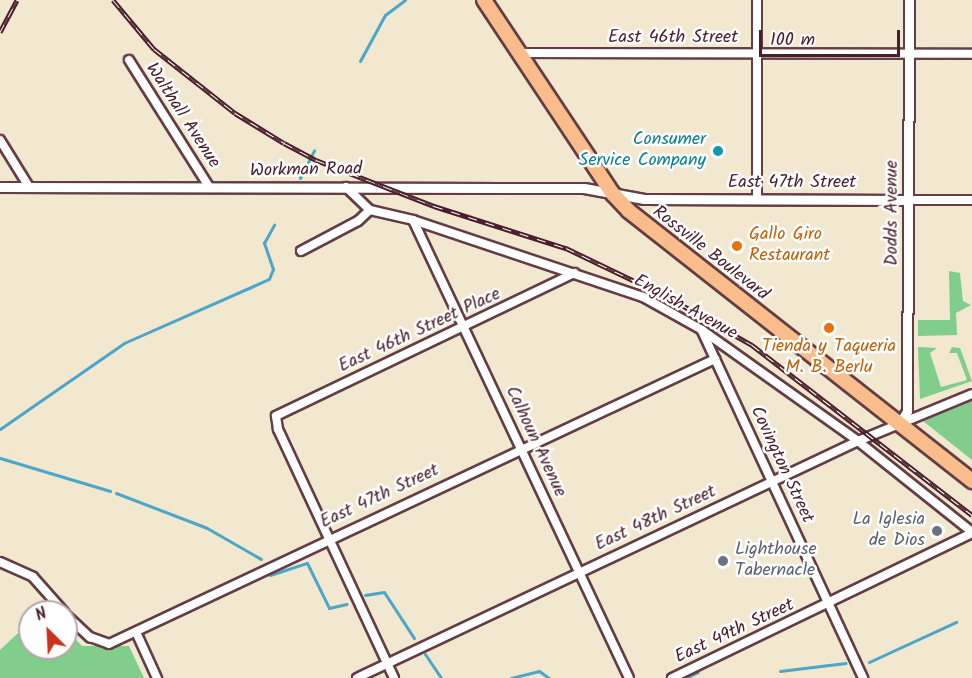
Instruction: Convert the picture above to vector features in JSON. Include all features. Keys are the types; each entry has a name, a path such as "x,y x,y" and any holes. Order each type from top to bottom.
{"highway":[{"name":"Rossville Boulevard","path":"484,0 613,194 650,231 972,481"}],"street":[{"path":"756,0 757,200"},
{"name":"Dodds Avenue","path":"899,424 907,411 910,200 909,0"},
{"name":"East 46th Street","path":"519,53 972,54"},
{"name":"Walthall Avenue","path":"129,60 210,188"},
{"path":"0,140 29,187"},
{"name":"Workman Road","path":"0,187 584,188 613,194"},
{"path":"301,251 358,221 370,210 346,187"},
{"name":"East 47th Street","path":"613,194 644,199 972,200"},
{"name":"English Avenue","path":"370,210 413,220 643,297 702,330 858,441 972,532"},
{"name":"Calhoun Avenue","path":"413,220 629,678"},
{"name":"East 46th Street Place","path":"329,540 278,429 276,416 575,273"},
{"name":"Covington Street","path":"702,330 863,678"},
{"name":"East 47th Street","path":"78,625 90,637 109,644 715,359"},
{"name":"East 48th Street","path":"357,678 771,481 858,441 972,394"},
{"name":"East 49th Street","path":"672,678 972,532"},
{"path":"329,540 394,678"},
{"name":"East 47th Street","path":"0,562 33,577 53,600"},
{"path":"136,632 157,678"}],"green space":[{"path":"949,271 960,273 963,301 971,305 956,313 957,335 918,336 918,320 950,320"},
{"path":"918,347 937,348 930,353 941,387 967,380 957,353 949,353 952,347 960,348 972,381 920,399"},
{"path":"972,401 972,460 923,421"},
{"path":"18,633 18,660 78,660 78,642 82,646 129,646 144,678 0,678 0,650"}],"waterway":[{"path":"360,61 385,15 405,0"},
{"path":"300,178 314,150"},
{"path":"0,429 124,343 269,279 273,269 264,243 274,225"},
{"path":"0,458 110,491"},
{"path":"116,493 207,528 261,559"},
{"path":"270,575 307,563 329,608 347,604"},
{"path":"365,595 384,592 414,638"},
{"path":"869,662 956,622"},
{"path":"425,654 441,678"},
{"path":"780,671 846,663"},
{"path":"511,678 539,671 549,678"},
{"path":"685,678 698,672"}],"railway":[{"path":"0,32 17,0"},
{"path":"113,0 154,49 235,113 284,143 316,160 434,206 566,248 668,297 752,345 972,515"}],"place":[{"name":"Consumer Service Company","path":"718,151"},
{"name":"Gallo Giro Restaurant","path":"737,246"},
{"name":"Tienda y Taqueria M. B. Berlu","path":"829,328"},
{"name":"La Iglesia de Dios","path":"937,531"},
{"name":"Lighthouse Tabernacle","path":"723,561"}]}
